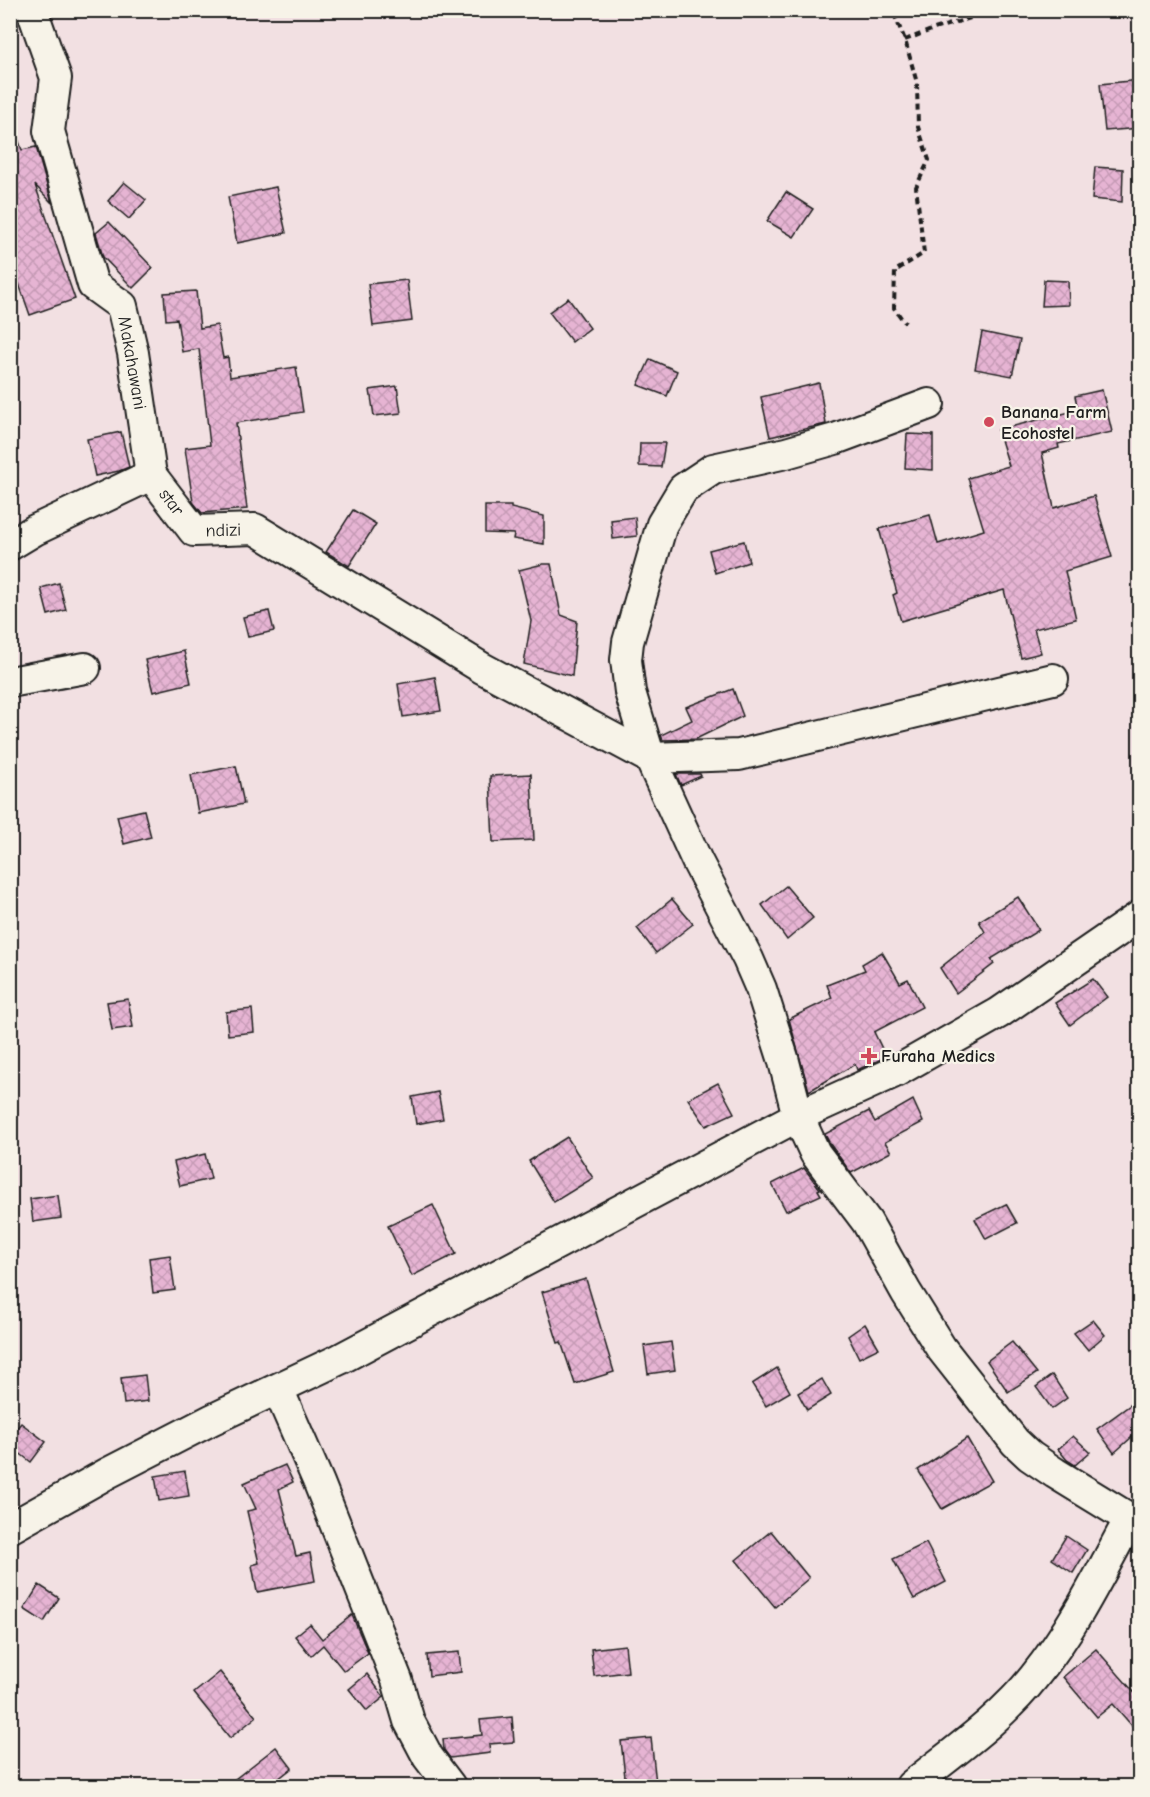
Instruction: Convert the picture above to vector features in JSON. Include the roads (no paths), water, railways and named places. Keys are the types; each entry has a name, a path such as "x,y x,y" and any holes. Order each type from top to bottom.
{"street":[{"name":"Makahawani","path":"32,10 56,78 49,131 93,285 122,306 133,353 151,475"},
{"path":"911,1786 953,1755 1033,1679 1060,1642 1134,1523 1047,1468 1015,1442 941,1348 906,1292 867,1222 815,1153 798,1116 783,1058 761,989 748,958 697,861 650,758 630,692 626,652 662,524 683,489 713,469 835,439 929,404"},
{"name":"star","path":"151,475 194,531"},
{"path":"10,544 34,530 151,475"},
{"name":"ndizi","path":"194,531 255,529 482,668 650,758"},
{"path":"10,682 85,668"},
{"path":"650,758 739,755 1053,678"},
{"path":"10,1528 108,1473 211,1420 340,1359 798,1116 897,1071 999,1013 1140,916"},
{"path":"278,1389 324,1494 397,1680 410,1721 428,1757 450,1786"}],"place":[{"name":"Banana Farm Ecohostel","path":"989,422"},
{"name":"Furaha Medics","path":"869,1056"}]}
